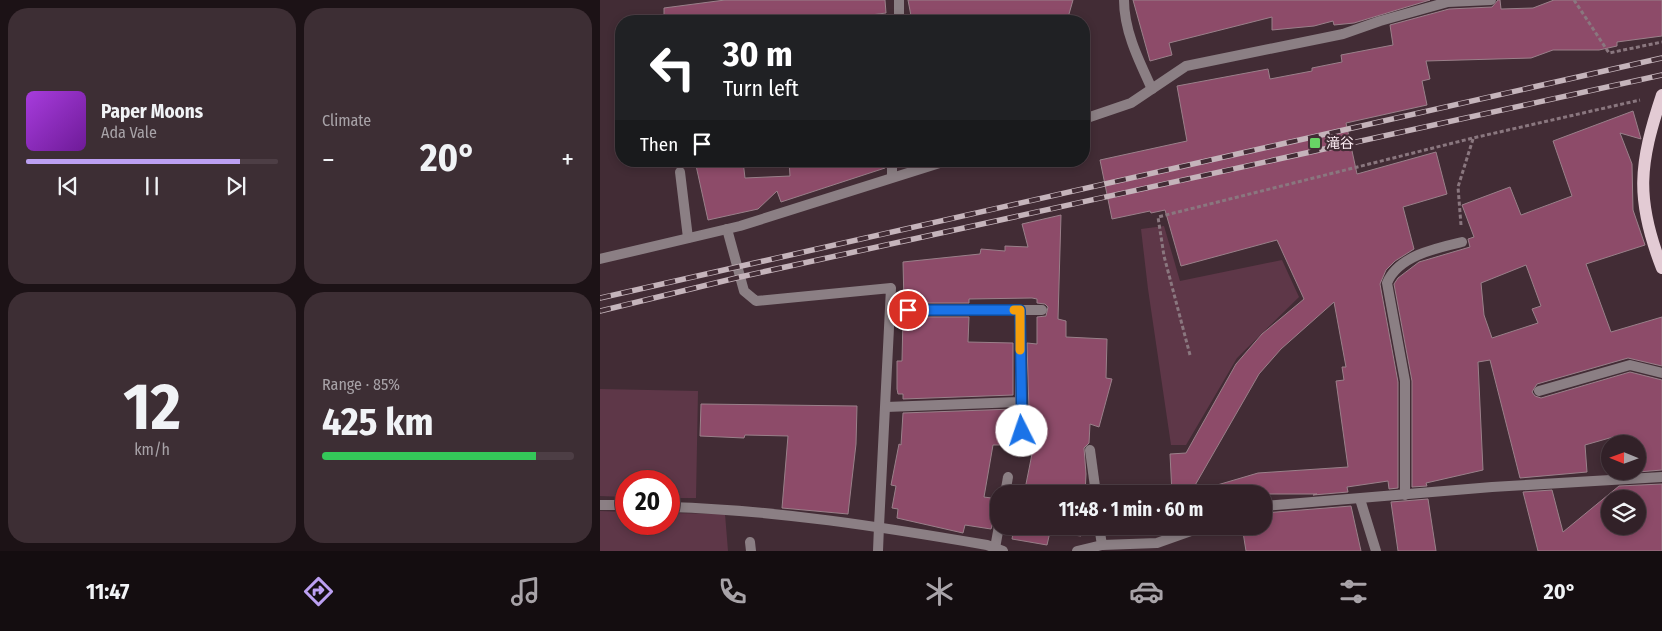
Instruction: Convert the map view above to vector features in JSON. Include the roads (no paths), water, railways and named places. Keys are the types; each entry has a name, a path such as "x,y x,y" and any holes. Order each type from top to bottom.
{"main road":[{"path":"1662,95 1651,127 1642,184 1647,223 1662,268"}],"street":[{"path":"899,0 899,15"},
{"path":"1124,0 1124,15 1135,52 1152,89"},
{"path":"1090,117 1131,103 1186,66 1343,34 1380,21 1448,2 1491,0"},
{"path":"892,167 892,177"},
{"path":"600,259 727,229 926,167"},
{"path":"680,172 688,238"},
{"path":"727,229 744,291 756,301 891,288 878,551"},
{"path":"1405,495 1405,381 1387,283 1391,273 1402,264 1434,249 1462,242"},
{"path":"890,310 1042,310"},
{"path":"1020,310 1020,402 1023,446"},
{"path":"1539,391 1630,365 1662,373"},
{"path":"886,408 1020,402"},
{"path":"1090,450 1095,485"},
{"path":"1007,485 1008,477"},
{"path":"1272,505 1492,487 1662,477"},
{"path":"1360,499 1376,551"},
{"path":"600,504 615,505"},
{"path":"680,507 712,508 879,526 999,549 999,535"},
{"path":"1100,535 1102,545"},
{"path":"1076,551 1102,545 1157,543 1180,535"}],"railway":[{"path":"600,298 1662,58"},
{"path":"600,311 740,277 1662,75"}],"place":[{"name":"滝谷","path":"1315,143"}]}
